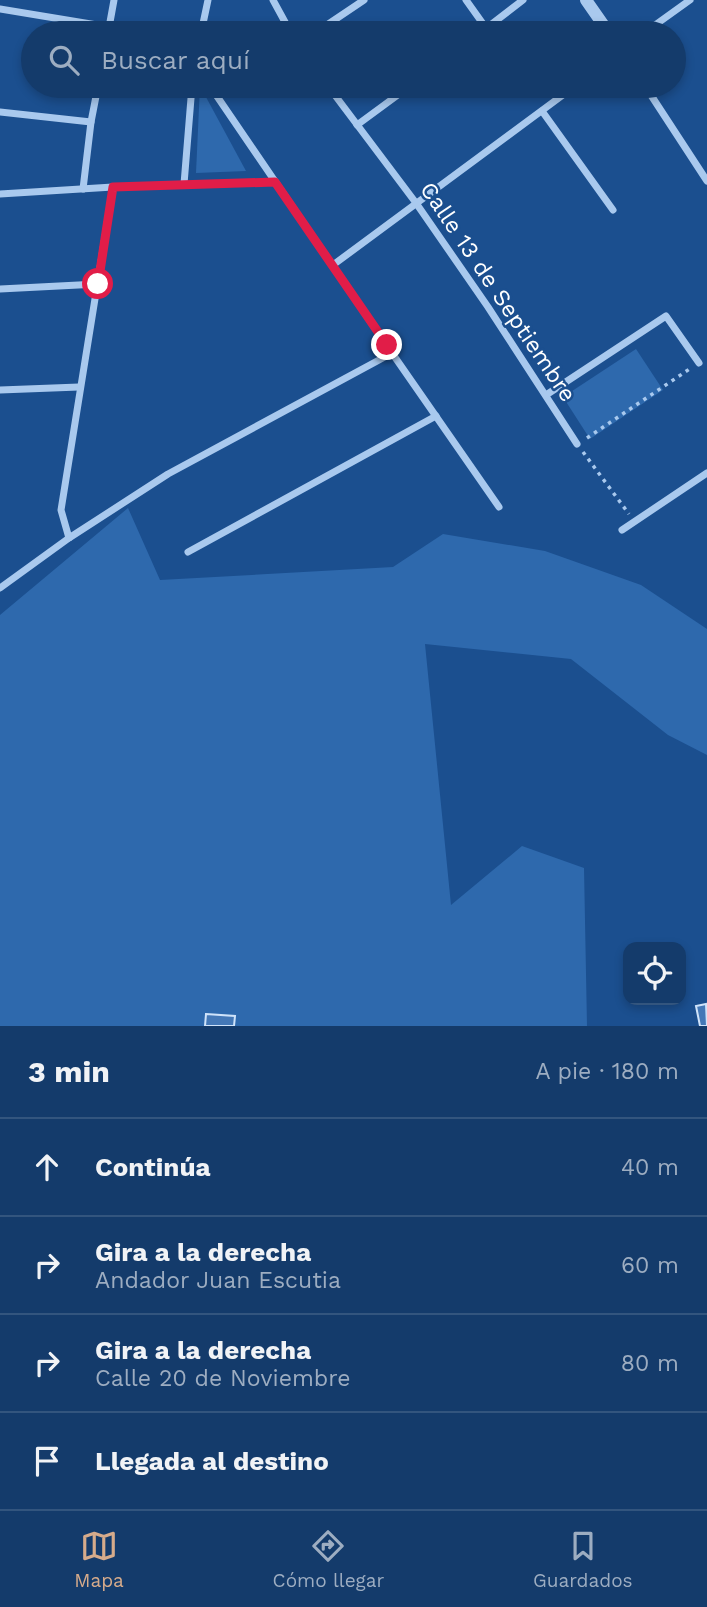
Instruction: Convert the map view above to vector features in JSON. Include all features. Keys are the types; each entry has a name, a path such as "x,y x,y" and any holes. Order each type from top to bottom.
{"street":[{"path":"10,10 12,0"},
{"path":"110,21 114,0"},
{"path":"204,21 208,0"},
{"path":"273,0 284,21"},
{"path":"333,21 364,0"},
{"path":"466,0 478,21"},
{"path":"496,21 523,0"},
{"path":"586,0 601,21"},
{"path":"661,21 690,0"},
{"path":"0,9 64,21"},
{"path":"83,189 96,98"},
{"path":"184,184 191,98"},
{"path":"219,98 391,353 499,507"},
{"name":"Calle 13 de Septiembre","path":"337,98 416,203 577,444"},
{"path":"357,125 394,98"},
{"path":"333,265 559,98"},
{"path":"653,98 707,181"},
{"path":"542,111 613,210"},
{"path":"0,112 91,122"},
{"path":"0,194 275,182"},
{"path":"69,538 61,510 113,187"},
{"path":"0,289 98,284"},
{"path":"546,395 666,316 699,363"},
{"path":"0,588 69,538 168,474 391,353"},
{"path":"0,390 79,387"},
{"path":"188,552 436,416"},
{"path":"622,530 707,473"}],"path":[{"path":"635,522 577,444 699,363"}],"shaded area":[{"path":"199,98 206,98 246,171 196,173"},
{"path":"636,349 663,390 590,439 563,397"},
{"path":"128,508 160,580 393,567 443,534 545,551 641,585 707,629 707,755 668,735 571,659 425,644 451,905 522,846 584,868 587,1026 0,1026 0,615"}],"building":[{"path":"706,1004 707,1026 700,1026 696,1006"},
{"path":"206,1014 235,1016 234,1026 205,1026"}],"route":[{"path":"98,284 113,187 275,182 387,345"}]}
